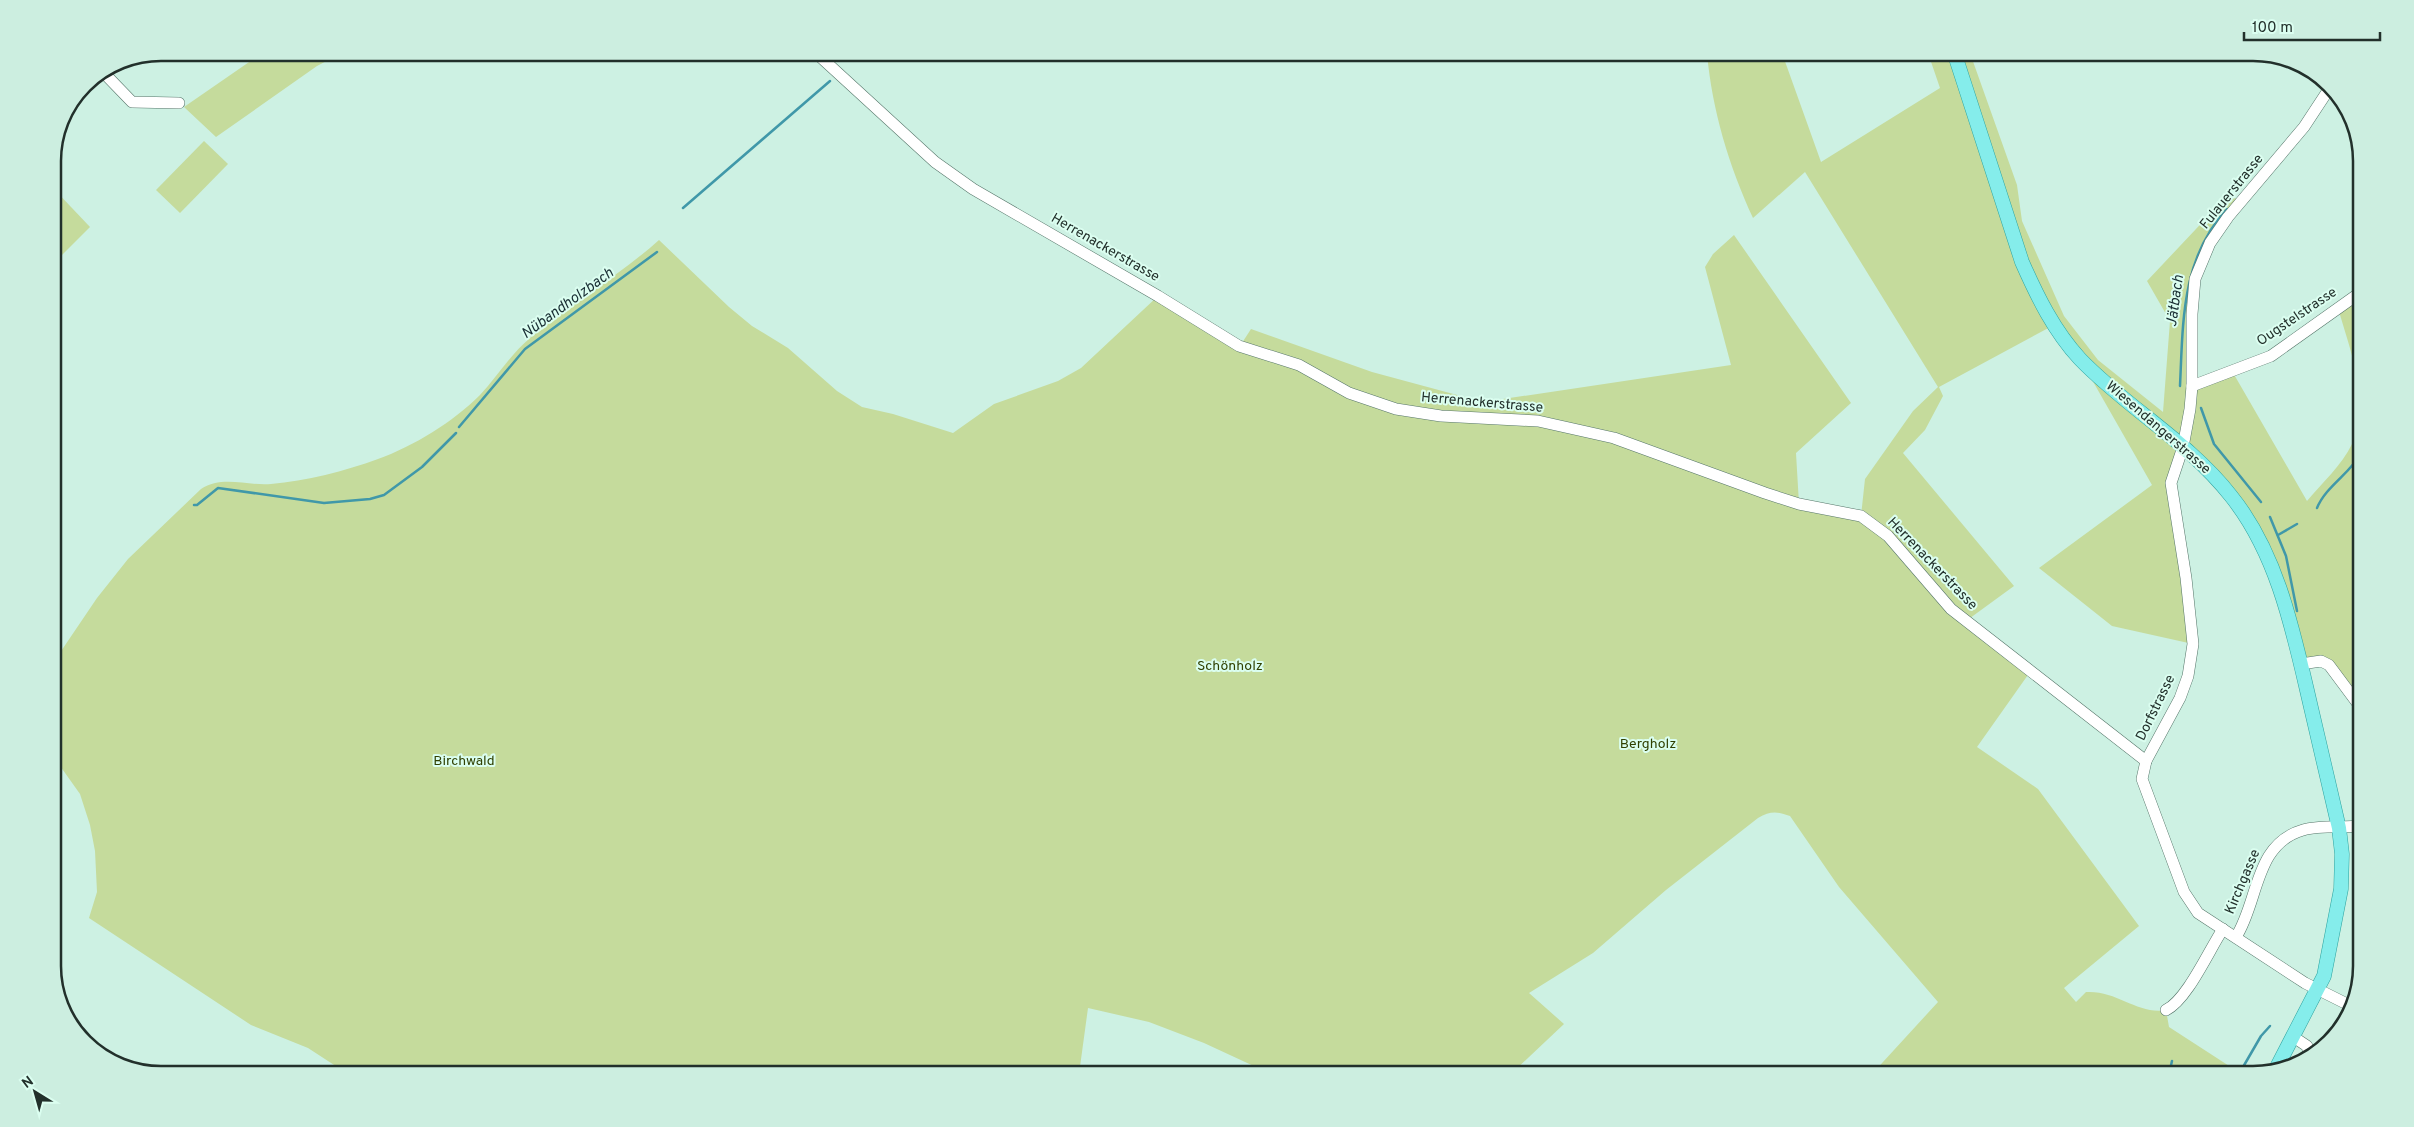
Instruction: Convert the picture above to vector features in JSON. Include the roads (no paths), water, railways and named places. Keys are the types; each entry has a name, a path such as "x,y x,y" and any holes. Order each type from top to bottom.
{"main road":[{"name":"Wiesendangerstrasse","path":"1957,61 2022,262 2054,325 2079,357 2107,385 2183,447 2232,496 2249,521 2266,554 2279,588 2301,664 2339,828 2342,854 2341,889 2324,976 2318,991 2280,1062"}],"street":[{"name":"Herrenackerstrasse","path":"825,61 935,162 973,189 1158,296 1239,346 1299,365 1349,392 1396,409 1441,416 1538,421 1614,438 1764,494 1800,504 1861,516 1888,536 1951,609 2146,761"},
{"path":"108,77 132,102 179,103"},
{"name":"Fulauerstrasse","path":"2183,447 2192,386 2192,314 2195,279 2210,242 2228,217 2304,127 2326,93"},
{"name":"Ougstelstrasse","path":"2192,386 2271,356 2353,298"},
{"name":"Dorfstrasse","path":"2183,447 2171,483 2186,578 2193,644 2188,676 2180,698 2146,761 2142,779 2184,892 2198,913 2318,991 2345,1003"},
{"path":"2301,664 2321,660 2329,665 2353,697"},
{"name":"Kirchgasse","path":"2236,937 2270,853 2290,835 2304,830 2353,827"},
{"path":"2166,1010 2173,1007 2191,984 2223,929"},
{"path":"2292,1036 2307,1046 2308,1049"}],"waterway":[{"name":"Nübandholzbach","path":"683,208 830,81"},
{"name":"Jätbach","path":"2180,386 2187,292 2201,248 2212,228 2227,209"},
{"name":"Nübandholzbach","path":"459,427 525,349 657,252"},
{"name":"Jätbach","path":"2201,408 2214,444 2261,502"},
{"name":"Nübandholzbach","path":"194,505 197,505 218,488 324,503 370,499 384,495 422,467 456,433"},
{"path":"2317,508 2326,493 2353,465"},
{"name":"Jätbach","path":"2270,517 2286,556 2297,611"},
{"path":"2278,535 2297,524"},
{"name":"Jätbach","path":"2244,1066 2261,1036 2270,1026"},
{"path":"2171,1066 2172,1061"}],"park label":[{"name":"Schönholz","path":"1230,666"},
{"name":"Bergholz","path":"1648,744"},
{"name":"Birchwald","path":"464,761"}]}
